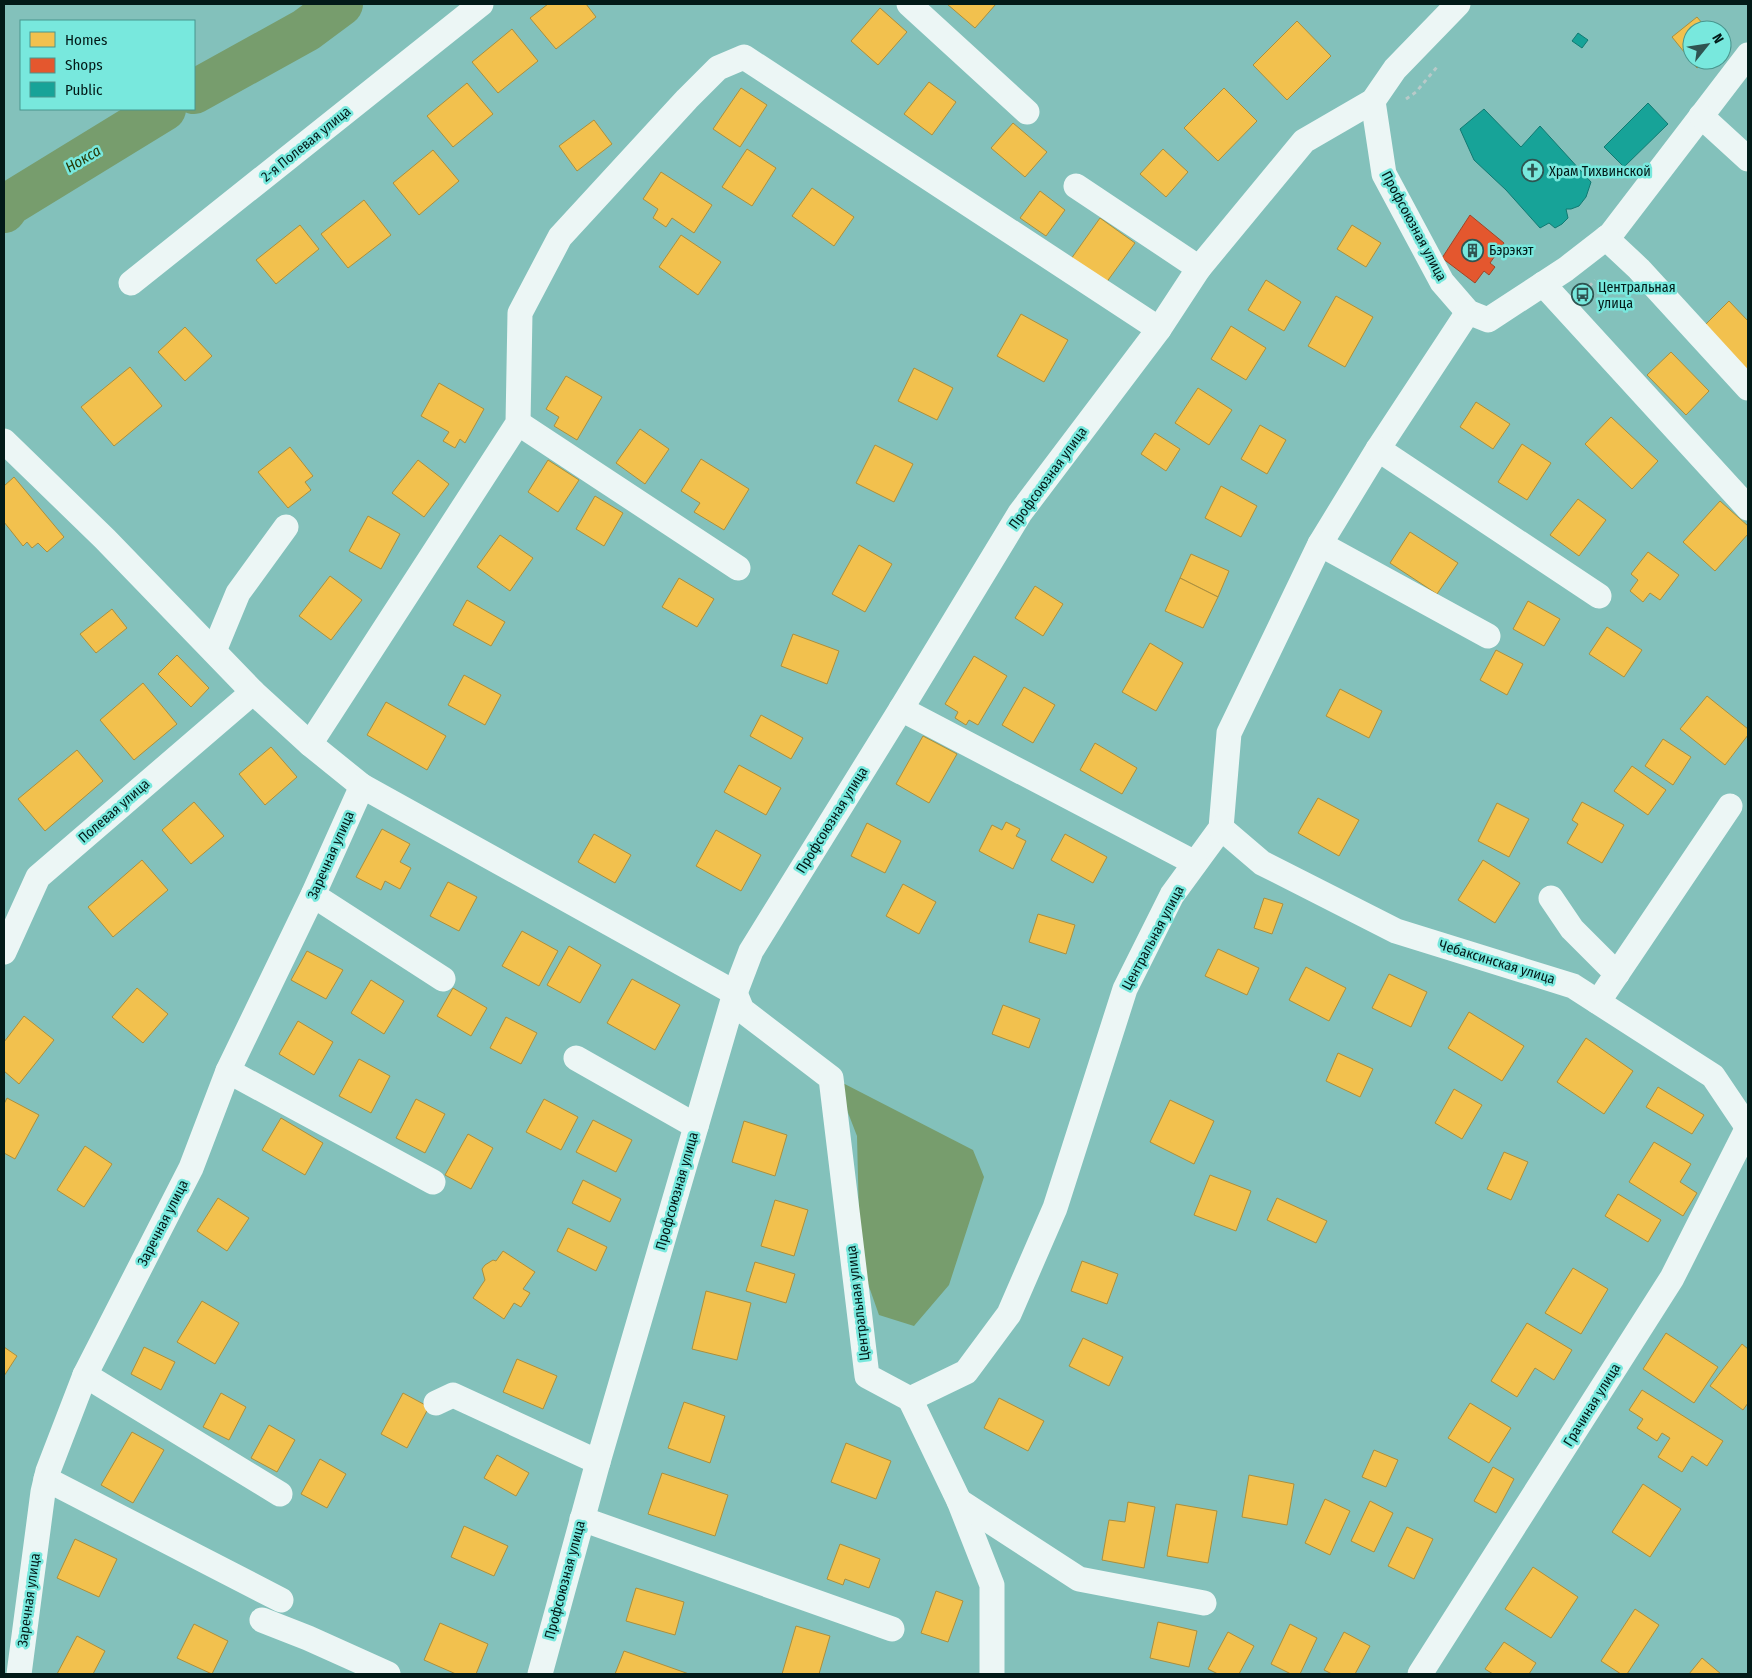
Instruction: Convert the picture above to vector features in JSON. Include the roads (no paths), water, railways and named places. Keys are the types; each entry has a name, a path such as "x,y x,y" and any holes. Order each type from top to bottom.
{"street":[{"name":"2-я Полевая улица","path":"131,284 481,4"},
{"path":"909,4 1027,112"},
{"name":"Профсоюзная улица","path":"540,1674 598,1462 696,1126 735,993 751,951 1020,512 1160,329 1200,268 1304,141 1373,101 1395,69 1458,4"},
{"path":"1222,828 1229,733 1320,544 1378,449 1468,312 1488,320 1543,284 1611,234 1748,55"},
{"path":"310,744 518,423 520,314 560,237 718,68 744,57 1160,329"},
{"name":"Профсоюзная улица","path":"1373,101 1384,174 1442,282 1468,312"},
{"path":"1701,116 1748,159"},
{"path":"1076,186 1200,268"},
{"path":"1606,238 1639,269 1748,388"},
{"path":"1543,284 1748,508"},
{"path":"518,423 738,568"},
{"path":"4,441 104,539 253,692 310,744 362,786 735,993"},
{"path":"1378,449 1599,596"},
{"path":"214,651 238,593 286,527"},
{"path":"1320,544 1488,636"},
{"name":"Полевая улица","path":"4,952 38,877 253,692"},
{"path":"901,709 1195,863"},
{"name":"Заречная улица","path":"19,1674 46,1479 85,1375 191,1168 228,1071 313,895 362,786"},
{"path":"1598,1002 1730,806"},
{"name":"Центральная улица","path":"735,993 742,1010 831,1078 867,1376 910,1399 966,1372 1009,1314 1055,1208 1125,989 1172,895 1222,828"},
{"name":"Чебаксинская улица","path":"1222,828 1262,863 1396,931 1573,986 1713,1076 1748,1127"},
{"path":"313,895 443,979"},
{"path":"1551,898 1572,929 1617,974"},
{"path":"576,1058 696,1126"},
{"path":"228,1071 433,1182"},
{"name":"Грачиная улица","path":"1420,1674 1672,1278 1748,1127"},
{"path":"85,1375 280,1494"},
{"path":"436,1403 453,1395 598,1462"},
{"path":"910,1399 959,1501 992,1585 992,1674"},
{"path":"46,1479 281,1600"},
{"path":"959,1501 1079,1579 1204,1603"},
{"path":"582,1519 892,1629"},
{"path":"262,1620 308,1638 388,1674"}],"waterway":[{"name":"Нокса","path":"195,91 306,30 341,4"},
{"name":"Нокса","path":"4,211 9,204 162,110"}],"place":[{"name":"Храм Тихвинской","path":"1533,171"},
{"name":"Бэрэкэт","path":"1473,250"},
{"name":"Центральная улица","path":"1582,295"}]}
